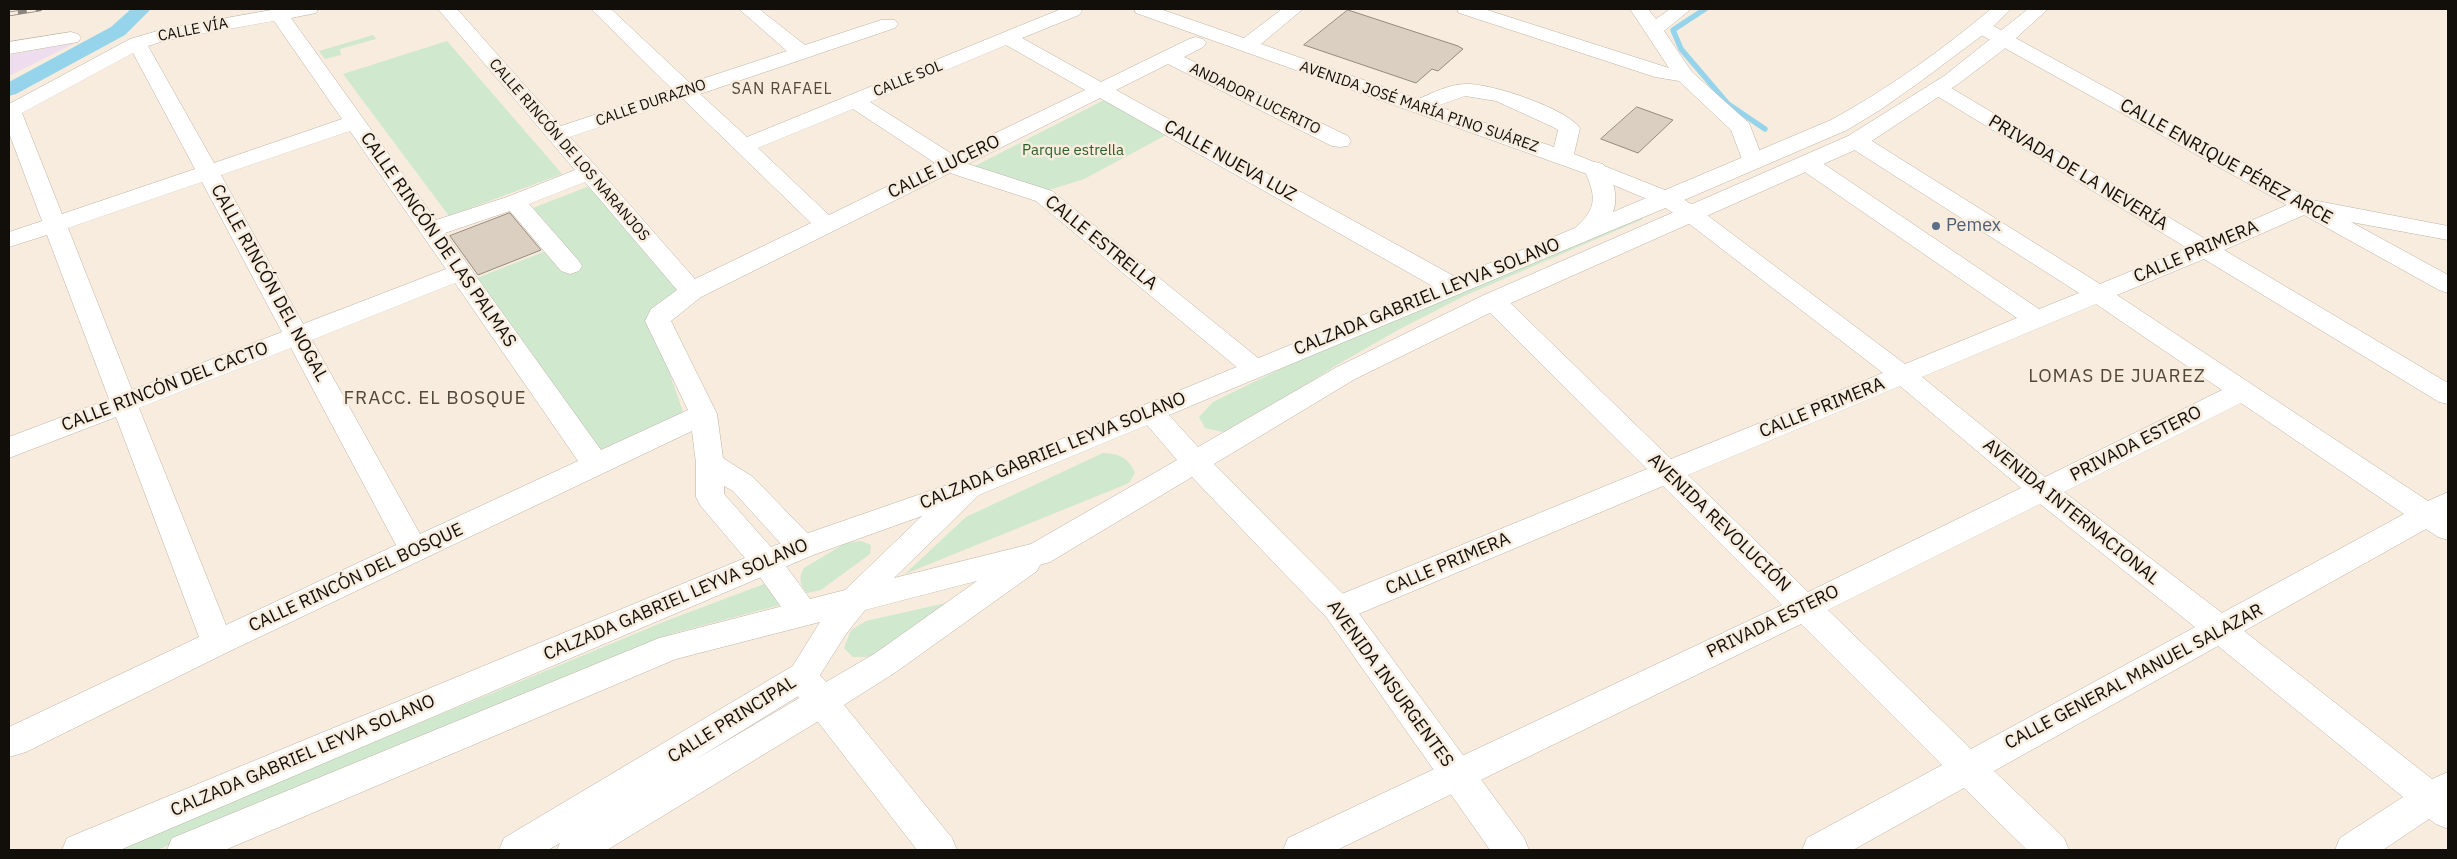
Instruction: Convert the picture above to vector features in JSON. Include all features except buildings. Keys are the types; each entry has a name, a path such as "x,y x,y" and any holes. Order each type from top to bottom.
{"street":[{"name":"CALLE VÍA","path":"10,112 137,43 164,35 309,9"},
{"name":"CALLE RINCÓN DE LOS NARANJOS","path":"447,9 692,290"},
{"path":"600,9 826,225"},
{"path":"748,9 802,53"},
{"name":"AVENIDA JOSÉ MARÍA PINO SUÁREZ","path":"1143,9 1595,169 1679,207"},
{"path":"1246,46 1294,9"},
{"path":"1466,9 1662,73 1685,76"},
{"path":"1639,9 1685,76 1741,128 1753,162"},
{"path":"1653,30 1682,9"},
{"name":"CALZADA GABRIEL LEYVA SOLANO","path":"80,850 802,546 974,486 1152,413 1254,368 1583,233 1679,207 1807,163 1856,141 1940,89 1992,34 2002,9"},
{"name":"CALZADA GABRIEL LEYVA SOLANO","path":"185,850 670,647 802,612 855,602 1040,554 1346,373 1679,207 1753,162 1839,125 1992,34 2039,9"},
{"name":"CALLE SOL","path":"744,146 1072,11"},
{"name":"CALLE RINCÓN DE LAS PALMAS","path":"279,14 596,465"},
{"name":"CALLE DURAZNO","path":"556,135 888,24"},
{"name":"CALLE ENRIQUE PÉREZ ARCE","path":"1992,34 2448,285"},
{"path":"9,48 71,38"},
{"name":"CALLE NUEVA LUZ","path":"1007,38 1452,286"},
{"name":"CALLE RINCÓN DEL NOGAL","path":"137,43 414,550"},
{"name":"CALLE LUCERO","path":"703,414 658,321 660,315 692,290 1196,43"},
{"name":"ANDADOR LUCERITO","path":"1169,57 1340,142"},
{"path":"1418,107 1466,89 1542,112 1569,128 1568,139 1562,157"},
{"name":"PRIVADA DE LA NEVERÍA","path":"1940,89 2204,250 2448,395"},
{"name":"CALLE ESTRELLA","path":"855,101 960,169 1044,196 1254,368"},
{"path":"10,112 218,642"},
{"path":"9,240 355,122"},
{"path":"1856,141 2097,293 2243,391 2441,516"},
{"path":"1807,163 2036,319"},
{"path":"1583,233 1595,225 1604,206 1606,195 1595,169"},
{"path":"431,230 515,202 589,172"},
{"path":"515,202 570,266"},
{"path":"2305,206 2448,233"},
{"name":"CALLE PRIMERA","path":"1338,609 2204,250 2305,206"},
{"name":"AVENIDA INTERNACIONAL","path":"1679,207 1904,375 2043,491 2442,800"},
{"name":"CALLE RINCÓN DEL CACTO","path":"9,448 460,272"},
{"name":"AVENIDA REVOLUCIÓN","path":"1493,301 2051,850"},
{"name":"PRIVADA ESTERO","path":"1301,850 1455,774 1806,607 2243,391"},
{"name":"AVENIDA INSURGENTES","path":"1152,413 1196,463 1338,609 1511,850"},
{"path":"703,414 710,464 710,497 766,562 802,612"},
{"name":"CALLE RINCÓN DEL BOSQUE","path":"9,742 14,742 218,642 703,414"},
{"path":"710,464 743,484 802,546"},
{"name":"CALLE PRINCIPAL","path":"812,689 816,649 855,602 904,550 974,486"},
{"name":"CALLE GENERAL MANUEL SALAZAR","path":"1820,850 1966,768 2221,630 2441,516"},
{"name":"CALLE PRINCIPAL","path":"517,850 812,689 885,663 1040,554"},
{"path":"812,689 939,850"},
{"name":"CALLE PRINCIPAL","path":"575,850 812,689"},
{"path":"2353,850 2442,800"}],"shaded area":[{"path":"75,43 9,76 9,55"}],"green space":[{"path":"373,35 376,39 340,49 341,55 325,59 319,51"},
{"path":"447,41 562,174 449,216 343,74"},
{"name":"Parque estrella","path":"1108,98 1170,133 1084,179 1043,192 971,168"},
{"path":"592,185 688,298 655,331 690,432 607,472 474,279 564,244 533,208"},
{"path":"1638,216 1643,219 1464,296 1398,330 1335,366 1232,434 1205,428 1199,417 1213,402 1352,334"},
{"path":"1103,453 1123,457 1129,463 1135,473 1129,483 905,574 966,517"},
{"path":"861,541 871,545 870,554 821,590 807,593 801,581 804,568 846,543"},
{"path":"767,583 780,605 674,633 450,729 157,850 114,850 666,621"},
{"path":"946,603 879,653 866,657 853,657 844,648 851,630 866,621"}],"waterway":[{"path":"9,90 118,31 142,9"},
{"path":"1705,9 1673,30 1681,49 1728,104 1765,129"}],"railway":[{"path":"9,14 40,9"}],"place":[{"name":"Pemex","path":"1936,226"}],"district":[{"name":"SAN RAFAEL","path":"782,89"},
{"name":"LOMAS DE JUAREZ","path":"2117,377"},
{"name":"FRACC. EL BOSQUE","path":"435,399"}]}
